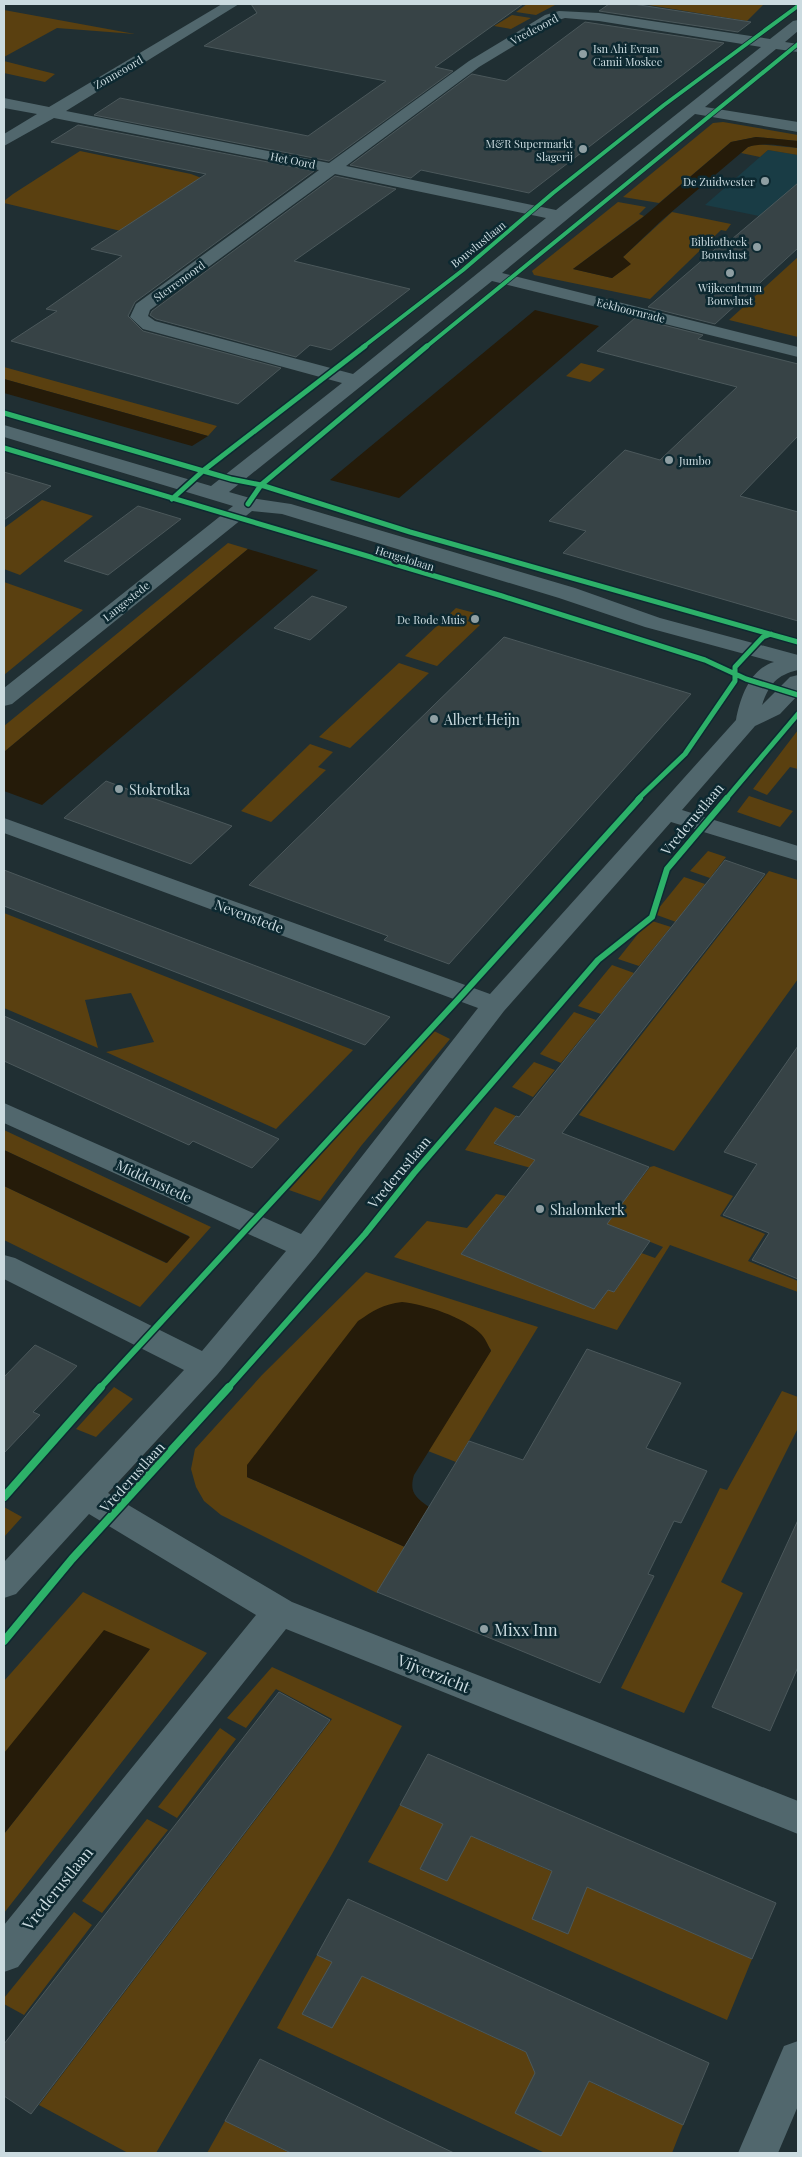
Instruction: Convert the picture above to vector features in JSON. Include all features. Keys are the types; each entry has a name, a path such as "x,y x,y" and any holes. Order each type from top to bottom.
{"street":[{"name":"Zonneoord","path":"4,141 232,4"},
{"name":"Vredeoord","path":"332,168 474,64 550,18 564,14 798,48"},
{"path":"214,494 354,380 489,275 559,216 798,24"},
{"name":"Het Oord","path":"4,103 332,168 559,216"},
{"path":"691,109 798,127"},
{"name":"Sterrenoord","path":"332,168 142,308 139,317 149,325 354,380"},
{"name":"Eekhoornrade","path":"489,275 798,352"},
{"name":"Hengelolaan","path":"4,431 248,504 266,515 557,602 602,608 713,640 751,648 798,663"},
{"name":"Langestede","path":"4,699 248,504"},
{"name":"Hengelolaan","path":"713,640 743,658 798,676"},
{"path":"774,669 798,663"},
{"name":"Vrederustlaan","path":"747,721 750,703 761,684 774,669"},
{"name":"Vrederustlaan","path":"4,1584 206,1367 306,1248 495,1005 747,721 772,709 798,682"},
{"path":"667,813 798,854"},
{"name":"Nevenstede","path":"4,825 495,1005"},
{"name":"Middenstede","path":"4,1112 306,1248"},
{"path":"4,1266 206,1367"},
{"name":"Vijverzicht","path":"86,1496 280,1612 798,1818"},
{"name":"Vrederustlaan","path":"4,1954 249,1648 280,1612"},
{"path":"758,2153 798,2060"}],"shaded area":[{"path":"527,4 555,5 536,15 516,12"},
{"path":"642,4 764,4 747,21"},
{"path":"4,10 135,34 57,28 4,57"},
{"path":"512,15 531,18 511,29 494,26"},
{"path":"4,61 55,74 45,82 4,73"},
{"path":"723,122 798,135 798,141 756,137 731,142 659,203 623,197 713,123"},
{"path":"756,137 798,141 798,148 779,145 748,147 662,220 623,257 631,264 612,278 573,269 642,218 731,142"},
{"path":"757,144 798,148 798,155 768,150 760,157 741,153 748,147"},
{"name":"De Zuidwester","path":"768,150 798,155 798,224 705,205"},
{"path":"80,151 191,174 204,179 125,232 4,203 13,194"},
{"path":"618,202 646,207 639,214 644,216 573,269 612,278 630,264 623,257 672,212 731,224 726,231 721,230 650,299 534,275 532,271"},
{"path":"798,257 798,337 729,320"},
{"path":"535,310 599,326 399,498 330,480"},
{"path":"581,363 605,369 590,382 566,376"},
{"path":"4,367 217,426 208,436 4,379"},
{"path":"4,379 208,436 192,446 4,393"},
{"path":"42,500 93,516 20,575 4,569 4,528"},
{"path":"228,543 248,549 4,752 4,726"},
{"path":"248,549 318,570 42,805 4,791 4,752"},
{"path":"4,582 83,610 4,675"},
{"path":"456,608 475,613 467,621 480,625 437,666 405,656"},
{"path":"399,663 429,673 350,748 319,737"},
{"path":"798,730 798,769 790,767 767,795 753,789"},
{"path":"310,744 333,752 318,767 326,770 271,822 241,811"},
{"path":"749,796 793,811 780,827 737,812"},
{"path":"708,851 726,857 710,878 690,871"},
{"path":"769,871 798,880 798,979 674,1151 579,1115"},
{"path":"684,877 705,884 676,922 654,914"},
{"path":"4,913 353,1050 276,1129 106,1052 154,1042 131,993 85,1000 98,1048 4,1008"},
{"path":"649,920 671,927 639,966 618,959"},
{"path":"612,965 634,973 601,1014 578,1006"},
{"path":"574,1012 596,1020 561,1063 540,1054"},
{"path":"432,1030 450,1039 361,1146 320,1201 289,1190"},
{"path":"534,1062 555,1070 533,1097 512,1087"},
{"path":"495,1107 516,1116 494,1144 555,1167 550,1173 465,1150"},
{"path":"4,1130 211,1227 140,1307 4,1240 4,1186 166,1263 189,1236 4,1150"},
{"path":"4,1150 190,1237 167,1263 4,1186"},
{"path":"654,1166 733,1196 720,1216 765,1234 748,1261 798,1281 798,1292 670,1245 617,1330 394,1257 427,1221 467,1228 496,1194 506,1196 461,1254 594,1309 608,1290 614,1292 630,1270 636,1251 655,1258 663,1247 581,1214 602,1186 628,1196 650,1167"},
{"path":"366,1272 538,1327 456,1462 428,1451 491,1350 480,1334 433,1309 247,1477 405,1547 377,1593 221,1515 204,1501 196,1487 191,1469 195,1449 262,1375"},
{"path":"402,1302 421,1305 465,1322 481,1334 491,1351 414,1475 412,1486 414,1494 429,1507 405,1547 247,1477 247,1465 358,1321 384,1306"},
{"path":"114,1387 133,1399 96,1437 76,1429"},
{"path":"782,1391 798,1397 798,1428 721,1582 743,1593 684,1713 621,1688 720,1488 727,1490"},
{"path":"4,1507 22,1517 4,1537"},
{"path":"83,1592 207,1653 4,1913 4,1834 150,1649 4,1753 4,1681"},
{"path":"104,1630 150,1649 4,1834 4,1753"},
{"path":"272,1667 402,1726 332,1854 156,2153 128,2153 39,2105 332,1719 276,1689 246,1728 227,1718"},
{"path":"220,1728 236,1739 177,1818 158,1807"},
{"path":"400,1805 752,1959 727,2020 368,1862"},
{"path":"147,1819 168,1830 102,1913 82,1901"},
{"path":"74,1912 92,1925 24,2015 4,2004 4,1998"},
{"path":"317,1955 683,2125 672,2153 545,2153 277,2028"},
{"path":"225,2121 290,2153 207,2153"}],"building":[{"path":"251,4 523,4 435,67 453,71 329,161 94,115 120,98 308,136 386,81 204,46 257,13"},
{"path":"609,4 633,4 751,22 738,32 599,11"},
{"path":"585,22 724,43 529,193 421,170 411,178 350,165 472,74 506,81"},
{"path":"78,125 314,171 135,302 128,316 143,331 281,368 238,404 11,341 57,311 46,309 122,256 91,249 206,174 51,142"},
{"path":"335,176 396,189 294,261 410,289 331,350 310,345 296,357 156,319 150,315 152,311"},
{"path":"798,183 798,248 715,324 648,307 728,238 732,239"},
{"path":"635,318 703,335 698,339 798,364 798,436 740,496 798,512 798,621 563,553 586,531 549,521 625,450 660,460 737,387 597,351"},
{"path":"4,472 51,486 4,520"},
{"path":"138,506 181,519 108,575 64,561"},
{"path":"312,596 347,607 310,640 274,628"},
{"path":"504,637 691,694 449,964 384,940 388,936 249,885"},
{"path":"106,781 232,826 191,864 64,818"},
{"path":"725,860 765,874 562,1133 649,1167 607,1224 650,1241 614,1292 608,1290 594,1309 461,1254 535,1160 494,1143 516,1116 519,1117"},
{"path":"4,870 390,1017 365,1045 4,906"},
{"path":"4,1016 279,1139 252,1168 193,1141 189,1145 4,1061"},
{"path":"798,1046 798,1279 752,1260 769,1233 723,1215 757,1164 724,1152"},
{"path":"35,1345 77,1366 33,1412 40,1415 4,1453 4,1377"},
{"path":"587,1349 681,1383 646,1448 707,1471 681,1523 674,1521 648,1574 654,1576 600,1683 377,1592 469,1441 523,1460"},
{"path":"798,1520 798,1667 770,1731 712,1707"},
{"path":"279,1692 330,1720 31,2114 4,2096 4,2044"},
{"path":"428,1754 776,1903 752,1959 587,1887 568,1934 532,1919 552,1871 471,1836 447,1881 420,1869 443,1824 400,1805"},
{"path":"348,1899 709,2063 683,2125 589,2081 561,2136 515,2113 535,2073 526,2052 362,1976 332,2028 302,2014 332,1962 317,1955"},
{"path":"260,2059 454,2153 291,2153 225,2121"}],"cycle path":[{"name":"Bouwlustlaan","path":"172,499 204,470 463,270 553,193 664,105 798,6"},
{"path":"248,504 261,485 378,386 798,44"},
{"path":"4,413 231,479 261,485 410,532 798,642"},
{"path":"4,448 502,596 705,660 746,679 798,695"},
{"path":"4,1497 146,1336 463,994 635,802 685,754 735,681 735,667 763,637 771,634"},
{"path":"4,1641 72,1559 183,1439 365,1234 414,1173 598,960 652,917 667,869 798,714"}],"place":[{"name":"Isn Ahi Evran Camii Moskee","path":"583,54"},
{"name":"M&R Supermarkt Slagerij","path":"583,149"},
{"name":"De Zuidwester","path":"765,181"},
{"name":"Bibliotheek Bouwlust","path":"757,247"},
{"name":"Wijkcentrum Bouwlust","path":"730,273"},
{"name":"Jumbo","path":"669,460"},
{"name":"De Rode Muis","path":"475,619"},
{"name":"Albert Heijn","path":"434,719"},
{"name":"Stokrotka","path":"119,789"},
{"name":"Shalomkerk","path":"540,1209"},
{"name":"Mixx Inn","path":"484,1629"}]}
